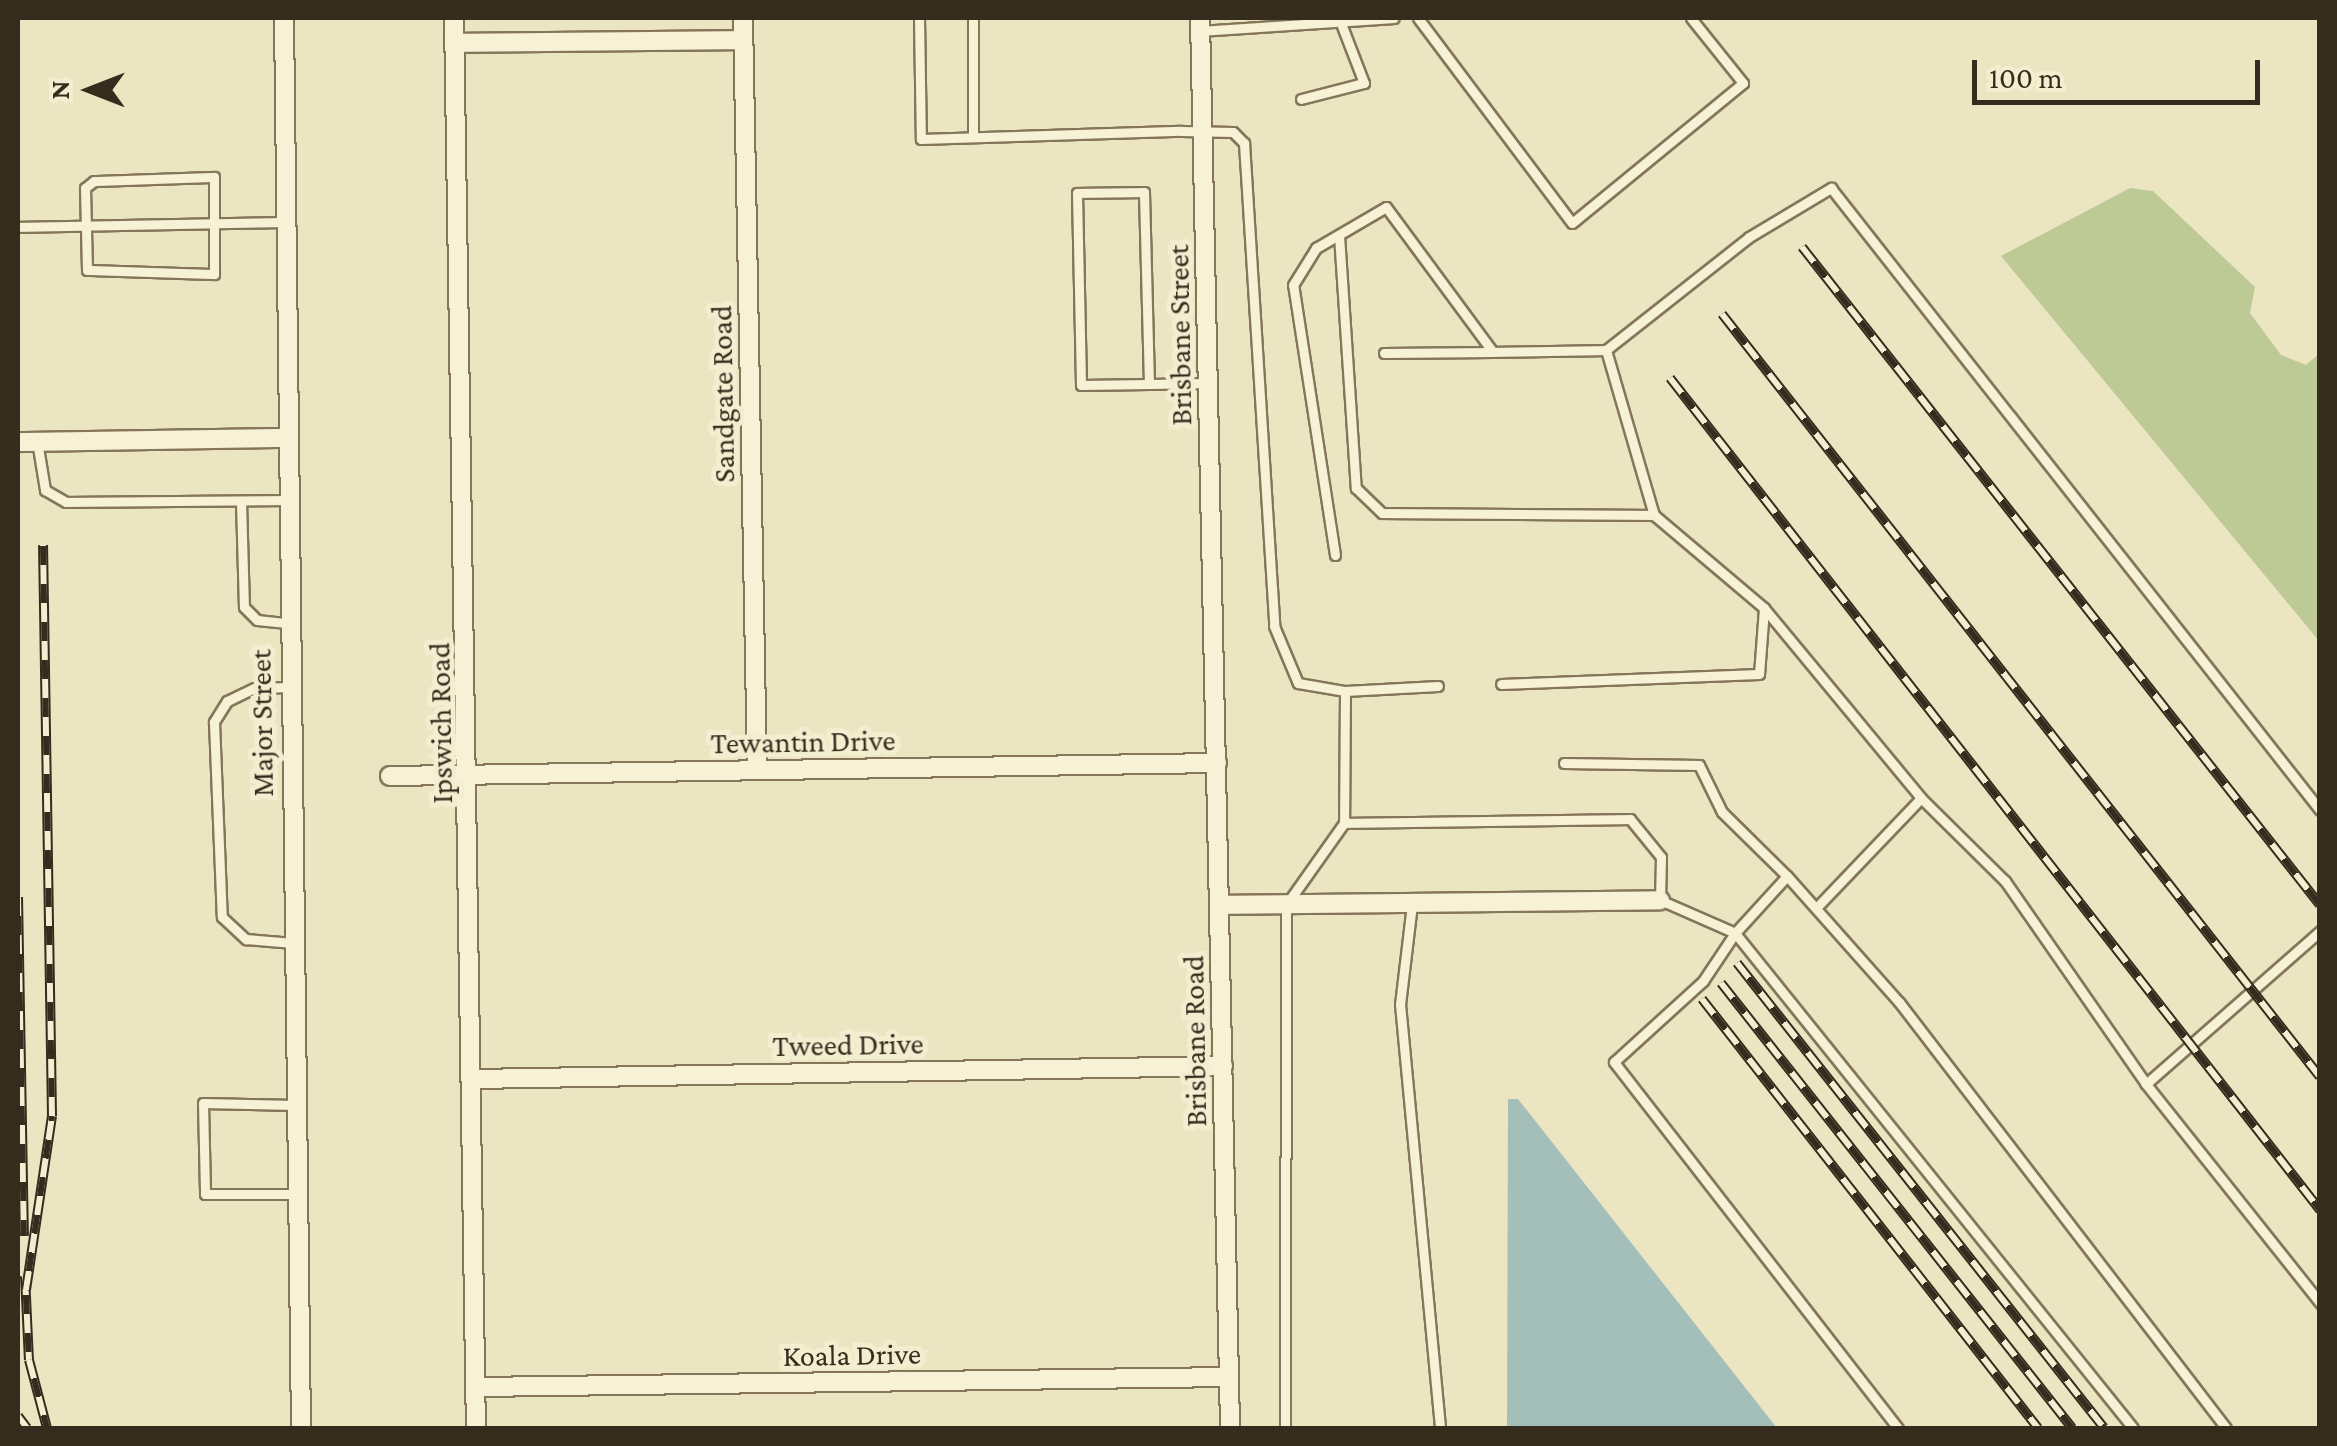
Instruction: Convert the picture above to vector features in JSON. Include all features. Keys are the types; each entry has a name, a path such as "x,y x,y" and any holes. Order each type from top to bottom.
{"street":[{"name":"Major Street","path":"284,18 280,222 301,1428"},
{"name":"Ipswich Road","path":"454,18 470,775 476,1428"},
{"name":"Sandgate Road","path":"743,18 758,770"},
{"name":"Brisbane Street","path":"1200,24 1214,652"},
{"path":"454,43 743,40"},
{"path":"18,442 284,438"},
{"name":"Brisbane Road","path":"1214,652 1230,1428"},
{"name":"Tewantin Drive","path":"390,776 1216,763"},
{"path":"1220,906 1660,900"},
{"name":"Tweed Drive","path":"474,1079 1222,1066"},
{"name":"Koala Drive","path":"476,1387 1229,1377"}],"lane":[{"path":"919,18 920,139 974,134 1232,132 1244,143 1274,626 1298,683 1345,690 1438,686"},
{"path":"973,18 974,134"},
{"path":"1200,24 1342,26 1394,18"},
{"path":"1418,18 1572,223 1743,83 1691,18"},
{"path":"1301,100 1364,83 1342,26"},
{"path":"214,177 219,223 214,274 94,275 86,226 94,181 214,177"},
{"path":"1384,353 1606,350 1749,237 1831,188 2320,810"},
{"path":"1149,384 1144,192 1077,194 1082,385 1149,384 1208,383"},
{"path":"1335,555 1293,285 1316,248 1386,207 1494,352"},
{"path":"18,227 280,222"},
{"path":"1339,235 1356,488 1382,513 1654,515"},
{"path":"1606,350 1654,515 1764,608 1921,798 2005,881 2146,1084 2320,1304"},
{"path":"37,442 45,490 66,502 286,500"},
{"path":"241,501 244,606 257,620 288,623"},
{"path":"1501,684 1759,674 1764,608"},
{"path":"288,687 227,702 214,741 222,916 246,939 292,943"},
{"path":"1285,1428 1286,905 1344,823 1345,690"},
{"path":"1564,764 1699,766 1722,812 1816,908 1899,1002 2226,1428"},
{"path":"1816,908 1921,798"},
{"path":"1344,823 1630,819 1661,857 1660,900 1735,933 2133,1428"},
{"path":"1786,876 1735,933 1703,981 1614,1062 1898,1428"},
{"path":"1412,904 1400,1004 1440,1428"},
{"path":"2146,1084 2320,931"},
{"path":"295,1105 203,1103 205,1194 296,1194"}],"green space":[{"path":"2130,188 2153,191 2255,287 2250,313 2281,355 2306,365 2319,354 2319,641 2001,256"}],"water":[{"path":"1508,1099 1518,1099 1777,1428 1507,1428"}],"railway":[{"path":"1802,247 2320,905"},
{"path":"1722,314 2320,1077"},
{"path":"1670,378 2320,1210"},
{"path":"26,1290 52,1116 43,545"},
{"path":"18,897 24,1236"},
{"path":"1737,963 2104,1428"},
{"path":"1721,983 2072,1428"},
{"path":"1702,999 2038,1428"},
{"path":"25,1276 29,1360 47,1428"},
{"path":"18,1416 27,1428"}]}
